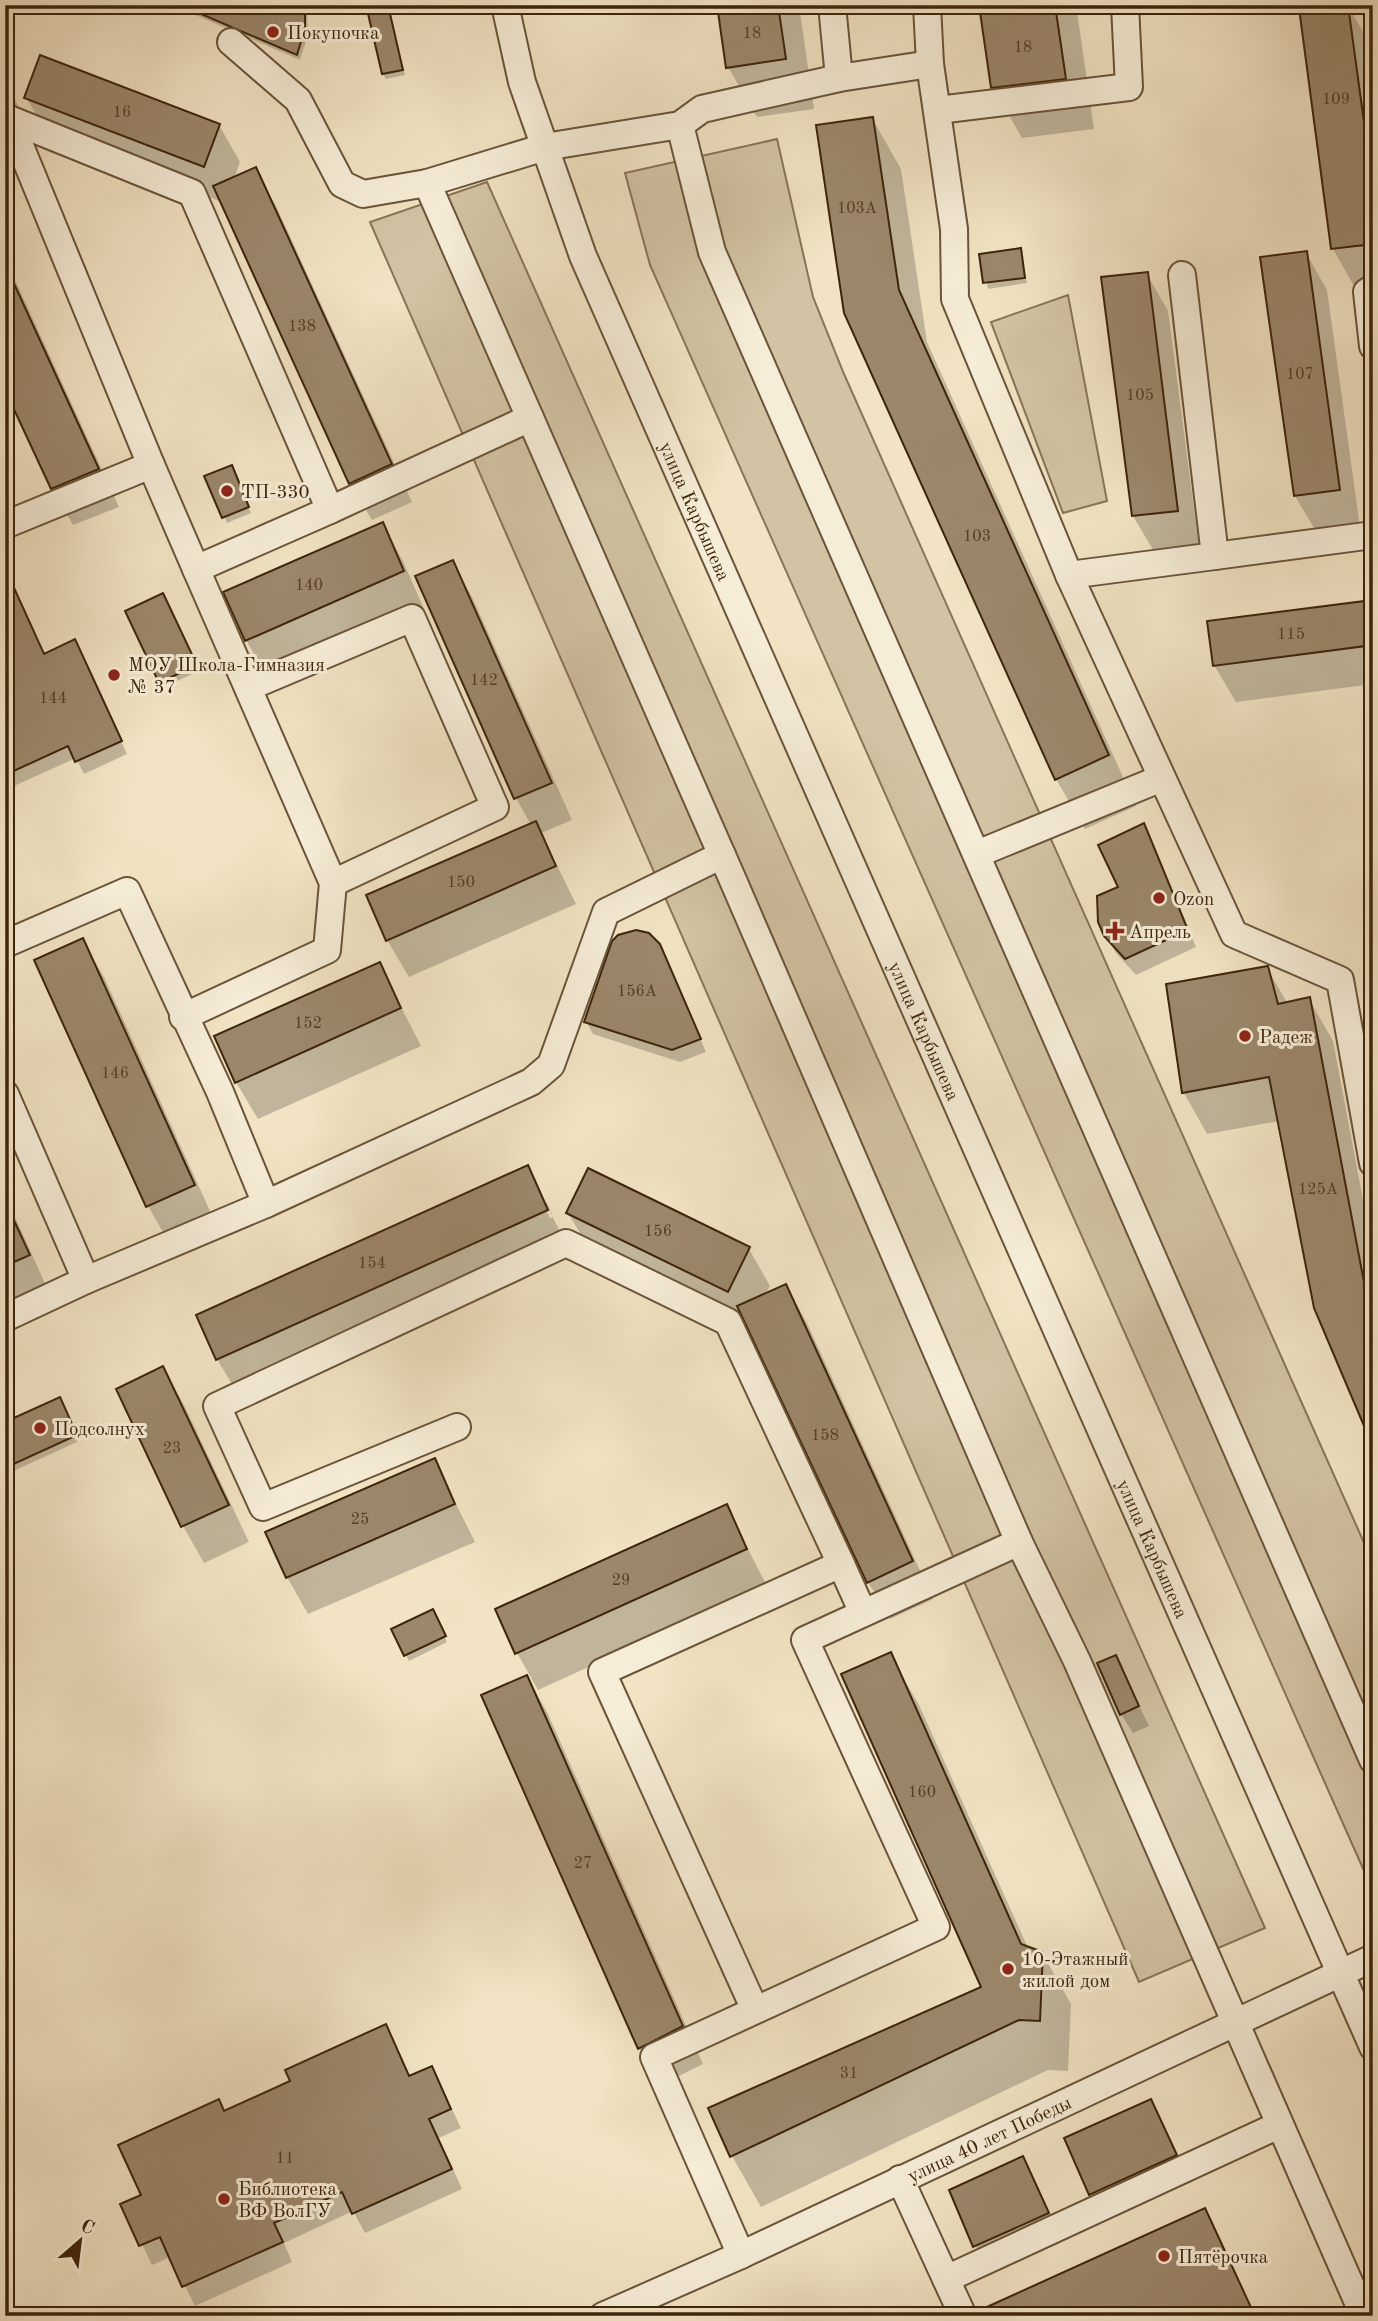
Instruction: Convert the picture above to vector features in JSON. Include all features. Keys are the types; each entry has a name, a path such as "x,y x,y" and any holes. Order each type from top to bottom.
{"street":[{"name":"улица Карбышева","path":"505,5 522,82 583,256 1373,2047"},
{"path":"832,5 839,78"},
{"path":"927,5 930,64 954,229 955,299 1069,575 1234,934 1340,980 1373,1163"},
{"path":"938,110 1129,87 1125,5"},
{"path":"231,42 298,100 342,184 363,194 426,183 545,147 680,125 702,108 839,78 930,64"},
{"path":"7,120 151,465 333,883 327,950 183,1017"},
{"path":"7,120 192,193 330,510"},
{"path":"680,125 714,257 1373,1760"},
{"path":"426,183 722,855 1019,1542 1077,1661 1364,2316"},
{"path":"1182,275 1215,556"},
{"path":"1373,288 1367,292 1373,346"},
{"path":"196,569 530,418"},
{"path":"5,525 151,465"},
{"path":"1069,575 1373,535"},
{"path":"249,687 412,618 495,807 333,883"},
{"path":"977,854 1162,778"},
{"path":"5,1318 86,1280 266,1204 531,1082 551,1065 606,912 722,855"},
{"path":"5,944 127,891 220,1092 266,1204"},
{"path":"5,1094 86,1280"},
{"path":"457,1427 263,1507 217,1406 566,1243 728,1322 863,1613"},
{"path":"741,2255 654,2057 936,1927 805,1640 1019,1542"},
{"path":"755,2010 602,1672 841,1564"},
{"name":"улица 40 лет Победы","path":"603,2316 741,2255 1373,1958"},
{"path":"946,2279 1279,2126"},
{"path":"900,2179 963,2316"}],"shaded area":[{"path":"777,139 813,297 844,374 1373,1563 1373,1891 650,265 625,173"},
{"path":"487,182 1265,1928 1139,1982 370,222"},
{"path":"1068,295 1107,501 1063,513 991,322"}],"building":[{"name":"Покупочка","path":"180,5 305,5 305,28 297,55"},
{"path":"366,5 388,5 403,70 382,74"},
{"path":"717,5 778,5 786,59 726,68"},
{"path":"979,5 1055,5 1066,79 991,88"},
{"path":"1348,5 1373,188 1373,244 1331,249 1299,8"},
{"path":"40,55 220,124 204,167 24,98"},
{"path":"873,117 899,290 1109,755 1055,780 844,313 816,125"},
{"path":"256,167 392,464 349,484 213,186"},
{"path":"1021,248 1025,278 983,283 979,254"},
{"path":"1307,251 1340,490 1294,496 1260,257"},
{"path":"5,264 99,469 51,489 5,390"},
{"path":"1148,272 1178,511 1132,516 1101,277"},
{"name":"ТП-330","path":"232,465 249,507 222,518 204,476"},
{"path":"383,522 404,571 245,641 223,592"},
{"path":"453,560 552,783 514,799 415,576"},
{"path":"5,568 44,654 75,639 122,741 75,762 68,746 5,775"},
{"path":"163,593 197,665 159,683 125,611"},
{"path":"1373,600 1373,645 1213,666 1207,621"},
{"path":"536,821 556,866 386,941 366,895"},
{"path":"1144,823 1188,930 1125,959 1104,936 1098,922 1097,896 1118,887 1098,845"},
{"path":"636,930 649,933 660,944 701,1039 672,1050 584,1022 612,941 618,935"},
{"path":"83,938 195,1185 146,1207 34,960"},
{"path":"380,962 401,1008 235,1083 214,1036"},
{"path":"1268,966 1278,1004 1310,997 1367,1298 1373,1312 1373,1447 1314,1308 1269,1077 1182,1093 1166,984"},
{"path":"528,1165 548,1210 216,1360 196,1315"},
{"path":"588,1168 750,1247 728,1292 566,1213"},
{"path":"5,1201 30,1255 5,1266"},
{"path":"786,1284 913,1561 867,1583 737,1306"},
{"path":"163,1366 229,1505 181,1527 116,1389"},
{"name":"Подсолнух","path":"60,1397 77,1435 5,1468 5,1422"},
{"path":"435,1458 455,1504 286,1578 265,1532"},
{"path":"727,1504 747,1549 515,1654 495,1609"},
{"path":"433,1609 446,1636 404,1656 391,1629"},
{"path":"891,1652 1021,1944 1043,1952 1040,2021 1019,2020 730,2157 708,2108 981,1987 841,1674"},
{"path":"1116,1655 1139,1706 1120,1715 1097,1663"},
{"path":"527,1675 683,2026 638,2049 481,1695"},
{"path":"386,2024 409,2076 432,2066 451,2109 429,2119 452,2169 352,2214 342,2192 274,2223 283,2242 182,2287 160,2237 139,2246 120,2204 141,2195 118,2145 219,2099 224,2111 290,2081 285,2070"},
{"path":"1151,2099 1177,2155 1089,2195 1064,2138"},
{"path":"1023,2156 1049,2213 973,2247 949,2190"},
{"name":"Пятёрочка","path":"1205,2208 1255,2316 978,2316 978,2311"}],"place":[{"name":"Покупочка","path":"273,32"},
{"name":"ТП-330","path":"227,491"},
{"name":"МОУ Школа-Гимназия № 37","path":"114,675"},
{"name":"Ozon","path":"1159,898"},
{"name":"Апрель","path":"1115,931"},
{"name":"Радеж","path":"1245,1036"},
{"name":"Подсолнух","path":"40,1428"},
{"name":"10-Этажный жилой дом","path":"1008,1969"},
{"name":"Библиотека ВФ ВолГУ","path":"224,2199"},
{"name":"Пятёрочка","path":"1164,2256"}]}
